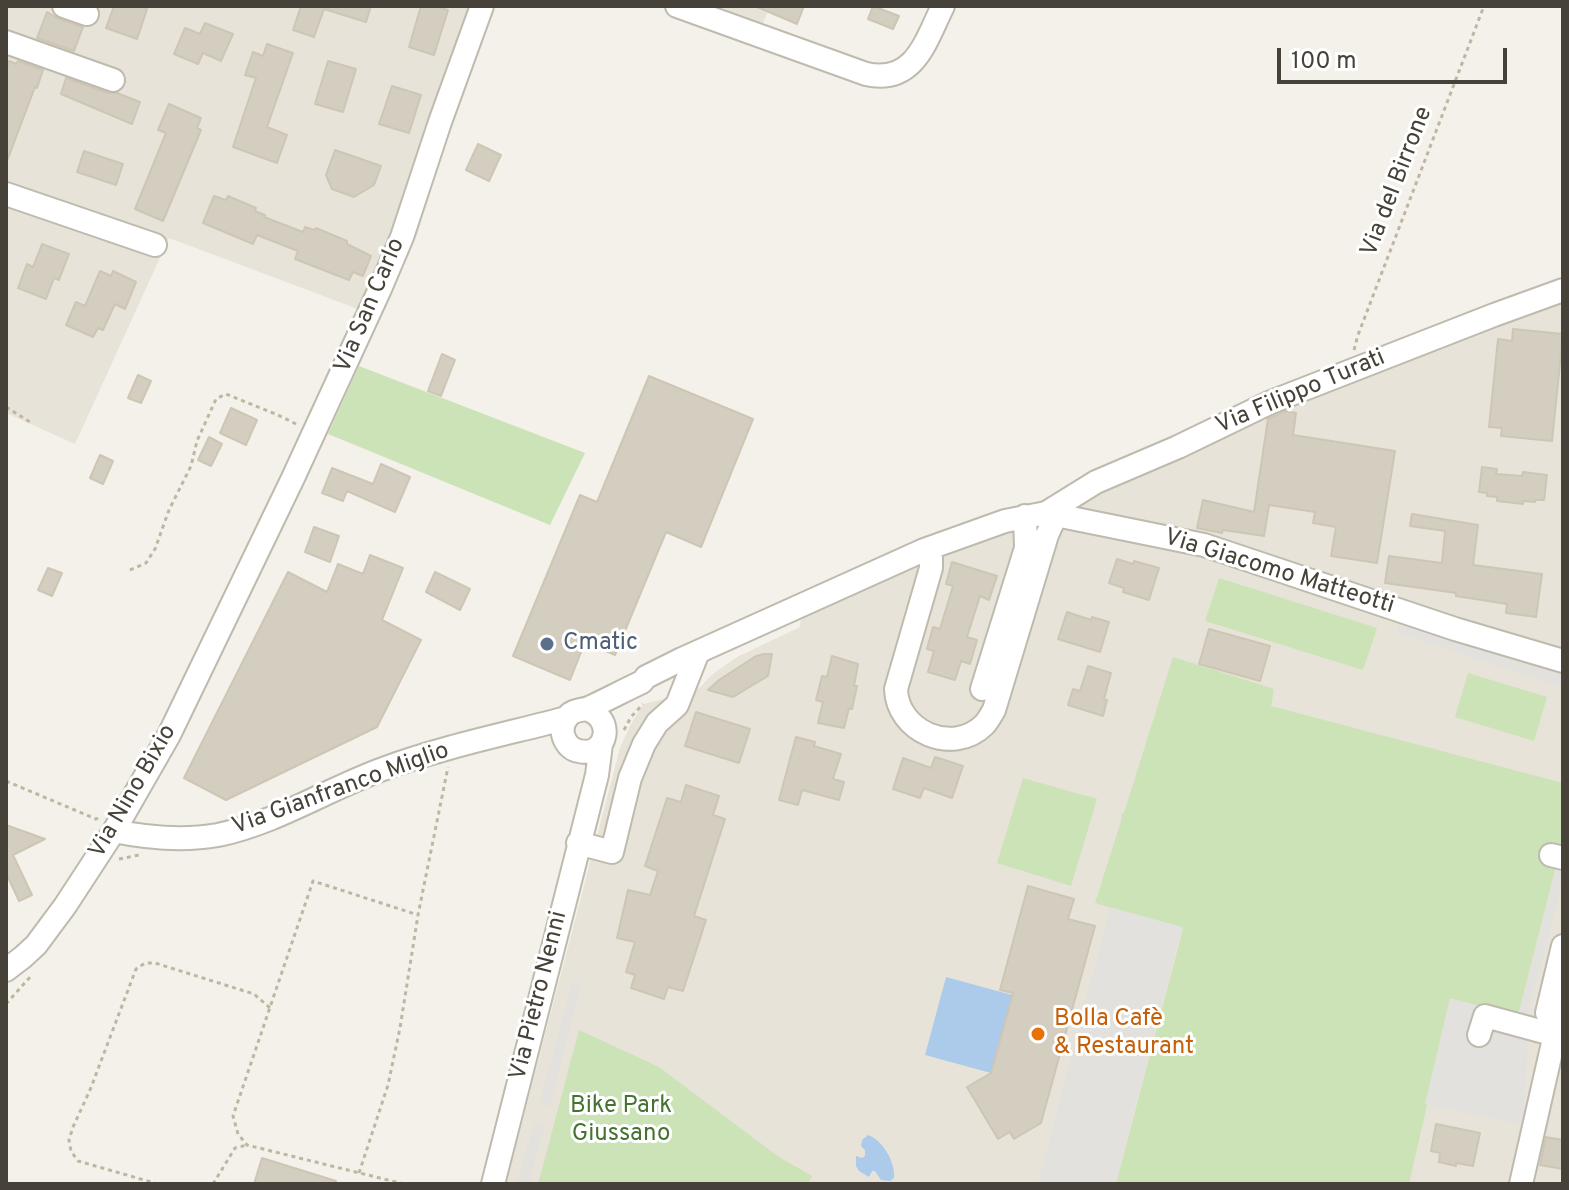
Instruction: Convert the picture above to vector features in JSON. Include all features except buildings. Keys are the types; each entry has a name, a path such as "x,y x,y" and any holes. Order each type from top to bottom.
{"street":[{"path":"64,6 87,14"},
{"name":"Via San Carlo","path":"236,596 364,326 397,247 482,6"},
{"path":"677,6 879,76 897,73 914,60 925,45 943,6"},
{"path":"6,42 113,80"},
{"path":"6,194 155,245"},
{"name":"Via Filippo Turati","path":"1042,514 1096,482 1271,402 1563,290"},
{"path":"924,550 931,558 931,568 896,689 897,700 910,721 925,734 939,738 966,737 986,724 994,710 1047,535 1042,514"},
{"path":"982,689 1026,548 1042,514"},
{"name":"Via Giacomo Matteotti","path":"576,714 698,652 924,550 1005,521 1042,514 1204,545 1455,629 1563,661"},
{"name":"Via Nino Bixio","path":"6,970 46,932 112,822 158,756 236,596"},
{"path":"578,843 612,852 630,778 644,744 657,723 677,705 698,652"},
{"path":"648,677 667,673 675,678 681,692"},
{"name":"Via Giacomo Matteotti","path":"610,735 648,677"},
{"path":"519,730 571,747 589,752 610,735 599,716 576,714 563,731 571,747"},
{"name":"Via Gianfranco Miglio","path":"112,822 159,838 221,834 271,817 384,769 576,714"},
{"name":"Via Pietro Nenni","path":"493,1184 587,808 610,735"},
{"name":"Via Pietro Nenni","path":"571,747 587,808"},
{"path":"598,770 630,778"},
{"path":"1521,1184 1543,1086 1563,946"},
{"path":"1549,1034 1563,999"},
{"path":"1479,1035 1485,1016 1549,1034"}],"path":[{"name":"Via del Birrone","path":"1348,372 1358,335 1484,6"},
{"path":"130,570 146,563 155,549 216,399 226,394 314,433"},
{"path":"6,407 30,422"},
{"path":"610,735 655,690 648,677"},
{"path":"359,1173 388,1085 448,767"},
{"path":"6,781 96,819 112,822"},
{"path":"117,859 150,854"},
{"path":"247,1145 238,1134 233,1116 313,881 418,915"},
{"path":"158,1184 78,1161 71,1151 69,1140 136,969 145,963 155,963 254,994 270,1008"},
{"path":"6,1004 34,973"},
{"path":"213,1184 235,1148 247,1145 404,1184"}],"shaded area":[{"path":"6,6 494,6 450,128 417,235 379,317 169,238 75,444 6,413"},
{"path":"663,6 771,6 753,43"},
{"path":"1563,294 1563,1184 506,1184 620,748 643,704 691,696 714,673 737,657 800,627 804,594 992,516 1043,500 1178,442"},
{"path":"1400,620 1563,675 1563,687 1397,632"},
{"path":"1563,841 1563,881 1530,1006 1523,1125 1425,1104 1450,998 1518,1016"},
{"path":"1110,907 1182,927 1115,1184 1038,1184"},
{"path":"572,982 581,987 549,1107 540,1103"},
{"path":"534,1123 545,1126 528,1184 517,1184"}],"green space":[{"path":"359,366 585,453 550,525 328,434"},
{"path":"1219,578 1377,628 1363,670 1205,621"},
{"path":"1173,657 1274,689 1271,706 1563,783 1563,838 1518,1016 1451,1000 1409,1184 1116,1184 1183,929 1095,903"},
{"path":"1468,673 1547,697 1534,741 1455,717"},
{"path":"1023,778 1097,799 1071,886 997,863"},
{"name":"Bike Park Giussano","path":"579,1030 659,1067 779,1157 812,1176 808,1184 538,1184"}],"water":[{"path":"946,977 1012,995 991,1073 925,1055"},
{"path":"868,1135 883,1146 890,1159 894,1178 890,1181 881,1180 875,1171 869,1177 856,1166 856,1156 865,1156 861,1146"}],"place":[{"name":"Cmatic","path":"547,644"},
{"name":"Bolla Cafè & Restaurant","path":"1038,1034"}]}
